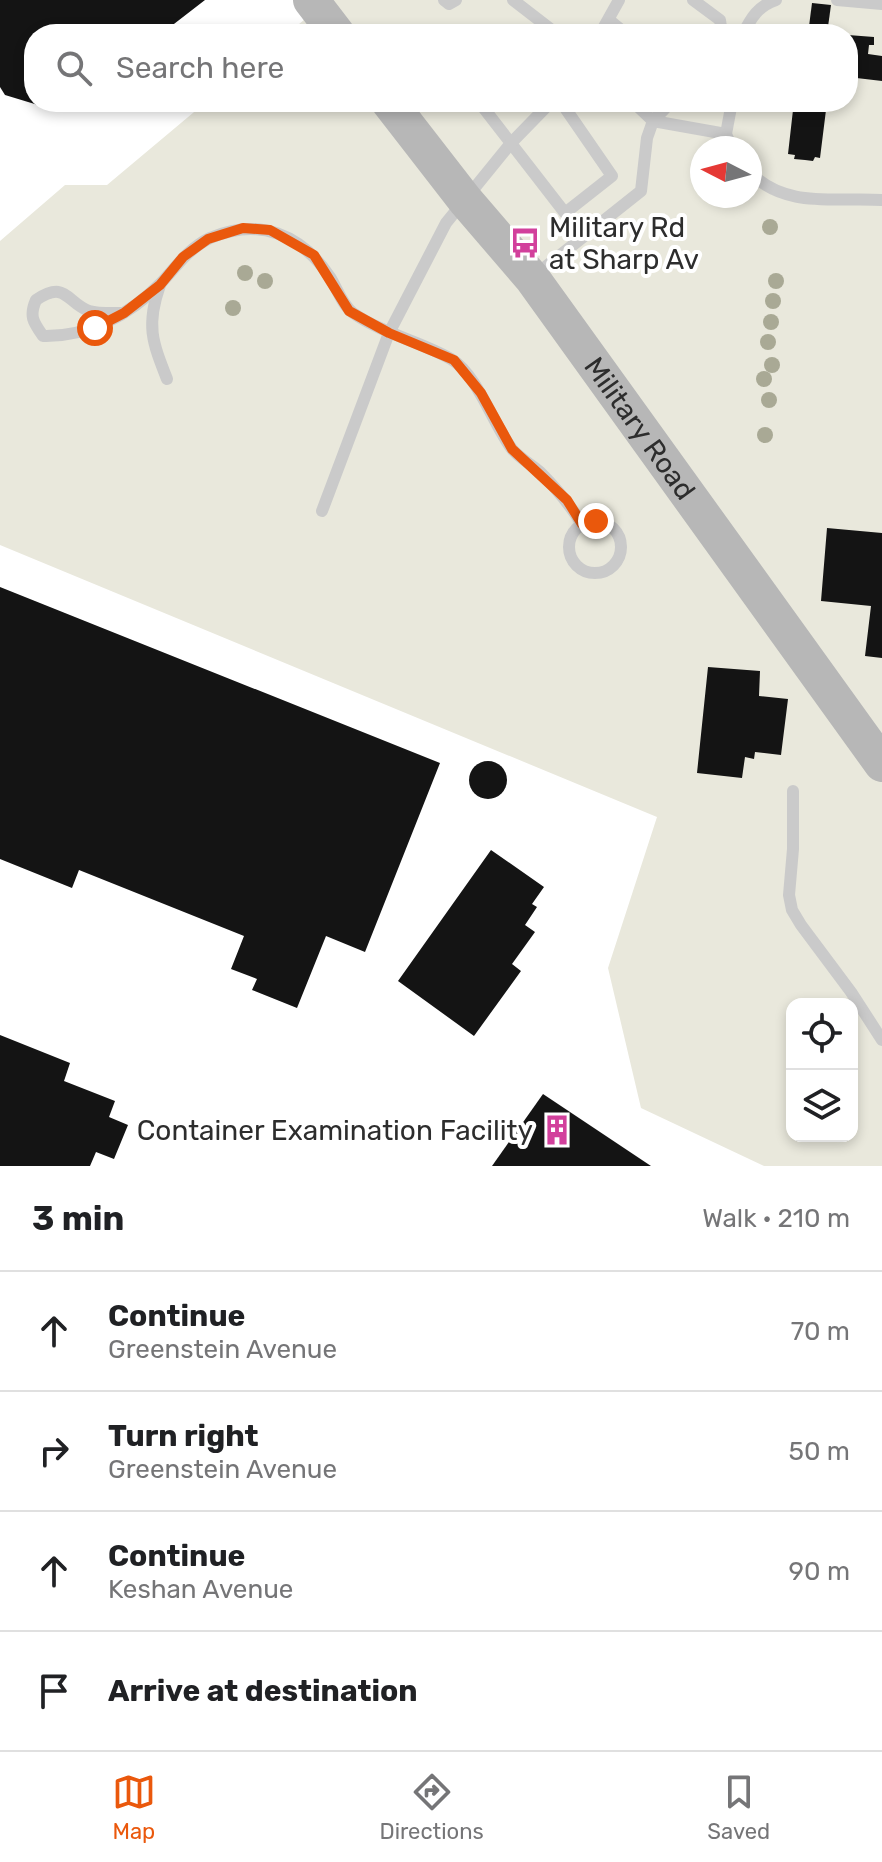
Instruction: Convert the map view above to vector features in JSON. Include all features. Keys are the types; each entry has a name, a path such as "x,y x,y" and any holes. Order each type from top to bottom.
{"street":[{"path":"311,0 329,24"},
{"name":"Military Road","path":"397,112 465,200 532,278 882,764"}],"lane":[{"path":"444,0 449,4 456,0"},
{"path":"513,0 544,24"},
{"path":"606,24 619,0"},
{"path":"693,0 720,20 721,24"},
{"path":"748,24 753,15 767,3 776,0"},
{"path":"837,0 882,4"},
{"path":"609,20 614,24"},
{"path":"487,112 565,213 612,176 568,112"},
{"path":"322,511 389,333 446,223 511,143 541,112"},
{"path":"644,112 653,121 726,134 730,112"},
{"path":"532,278 641,191 647,138 653,121 662,112"},
{"path":"762,184 782,195 882,200"},
{"path":"124,313 89,311 67,294 54,291 36,300 31,312 32,321 43,336 65,337 95,328 124,313 160,285 183,257 208,239 243,228 270,230 314,255 349,311 389,333 454,360 481,393 512,449 567,500 582,524"},
{"path":"160,285 151,310 153,345 167,379"},
{"path":"605,522 619,536 620,556 608,571 590,574 571,559 569,543 572,534 582,524 605,522"},
{"path":"793,791 789,895 792,910 882,1040"}],"shaded area":[{"path":"328,0 882,0 882,1166 764,1166 641,1108 608,968 657,817 0,545 0,241 65,185 107,185 194,112 858,112 858,24 299,24"}],"building":[{"path":"0,0 205,0 174,24 24,24 24,101 5,95 0,87"},
{"path":"812,3 831,5 828,24 809,24"},
{"path":"858,36 874,37 874,45 869,45 868,54 882,56 882,81 858,78"},
{"path":"793,112 826,112 820,158 815,157 813,161 794,159 795,155 788,154"},
{"path":"827,528 882,533 882,658 865,656 871,606 821,601"},
{"path":"0,587 440,763 365,952 326,936 297,1008 252,990 257,979 231,969 244,936 79,870 72,888 0,859"},
{"path":"708,667 760,671 759,696 788,699 781,755 755,752 754,759 745,757 742,778 697,773"},
{"path":"488,761 501,767 507,780 501,793 488,799 475,793 469,780 475,767"},
{"path":"491,850 544,887 532,904 537,907 525,925 535,932 512,964 521,971 474,1036 398,981"},
{"path":"0,1035 70,1063 64,1081 115,1101 109,1117 128,1125 114,1159 96,1152 90,1166 0,1166"},
{"name":"Container Examination Facility","path":"543,1094 651,1166 492,1166"}],"place":[{"name":"Military Rd at Sharp Av","path":"525,243"},
{"name":"Container Examination Facility","path":"557,1130"}],"route":[{"path":"95,328 124,313 160,285 183,257 208,239 243,228 270,230 314,255 349,311 389,333 454,360 481,393 512,449 567,500 582,524 596,521"}]}
